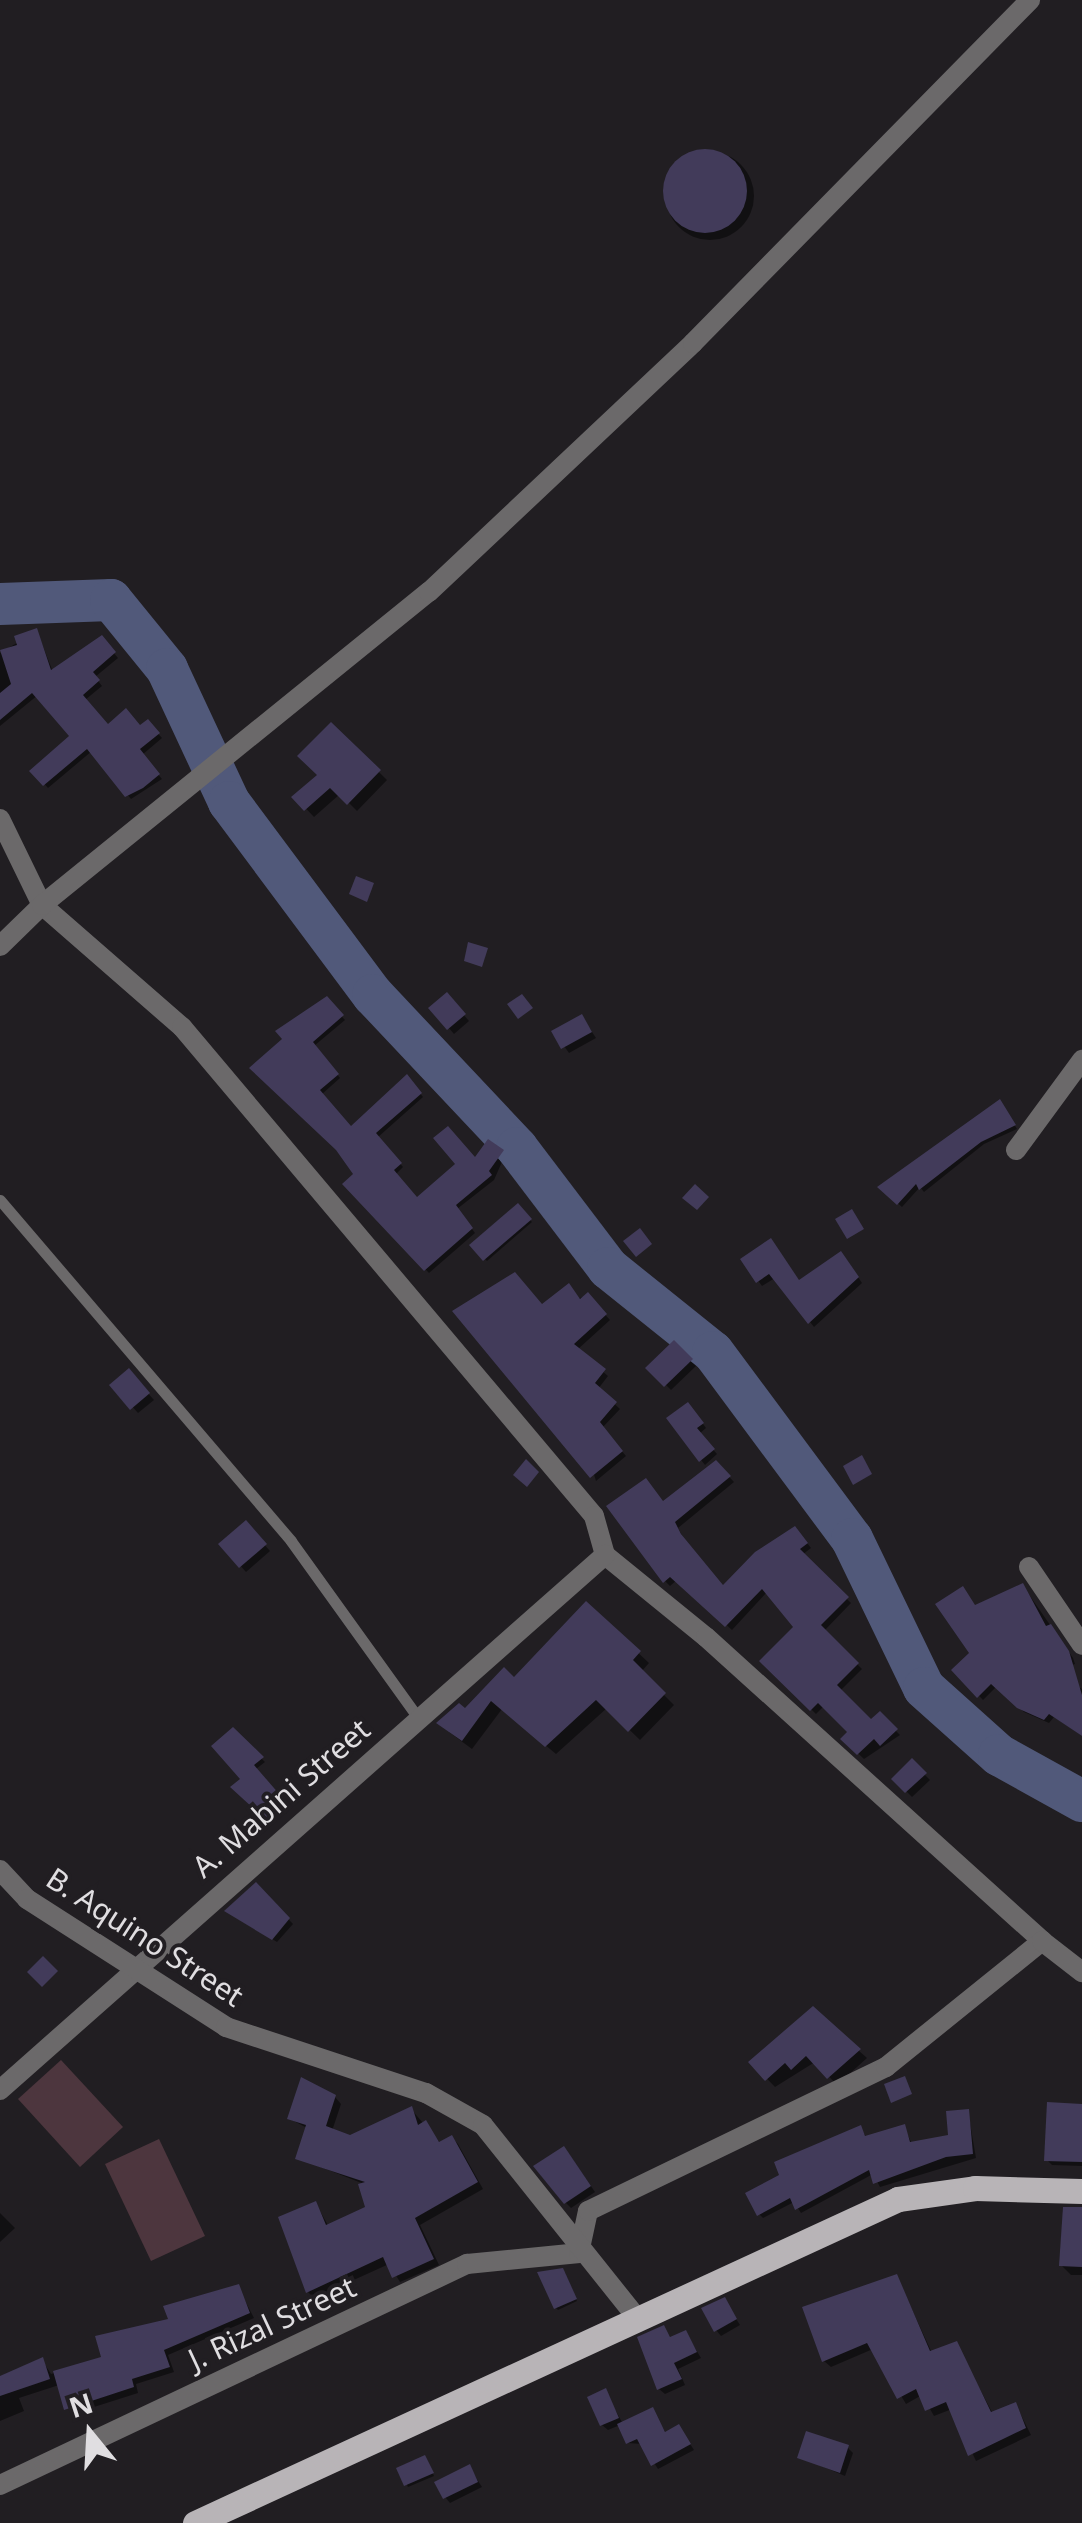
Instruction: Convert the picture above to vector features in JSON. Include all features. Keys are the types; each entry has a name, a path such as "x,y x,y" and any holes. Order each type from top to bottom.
{"main road":[{"path":"195,2523 898,2199 975,2188 1082,2191"}],"street":[{"path":"0,946 42,904 230,758 485,540 693,343 1030,0"},
{"path":"0,819 42,904 182,1027 594,1516 605,1555 706,1636 1042,1941 1082,1972"},
{"path":"1016,1150 1082,1060"},
{"name":"A. Mabini Street","path":"0,2090 133,1967 605,1555"},
{"path":"1029,1567 1082,1645"},
{"name":"B. Aquino Street","path":"0,1870 27,1899 226,2027 426,2092 483,2126 579,2253 637,2318"},
{"path":"579,2253 588,2211 886,2067 1042,1941"},
{"name":"J. Rizal Street","path":"0,2485 467,2264 579,2253"}],"lane":[{"path":"0,1200 291,1541 418,1718"}],"shaded area":[{"path":"61,2060 123,2127 80,2167 18,2099"},
{"path":"159,2139 205,2236 151,2261 105,2164"}],"building":[{"path":"705,149 721,152 735,161 744,175 744,207 735,221 721,230 705,233 689,230 675,221 666,207 663,191 666,175 675,161 689,152"},
{"path":"37,628 51,670 102,635 116,652 93,672 100,680 83,695 108,724 126,708 140,725 148,719 160,733 140,749 160,774 143,788 125,797 87,749 43,786 29,771 69,736 32,693 0,720 0,693 11,684 0,650 17,645 14,636"},
{"path":"331,722 381,770 347,805 330,788 304,811 291,797 317,775 297,756"},
{"path":"356,876 374,883 367,902 349,894"},
{"path":"468,942 488,948 482,967 464,961"},
{"path":"447,992 466,1014 447,1030 428,1008"},
{"path":"522,994 533,1008 518,1019 507,1004"},
{"path":"327,996 344,1015 313,1042 339,1074 320,1090 351,1126 407,1074 422,1093 376,1133 402,1163 394,1170 417,1197 455,1164 433,1138 448,1126 475,1157 488,1139 504,1150 489,1171 492,1175 456,1205 473,1228 424,1271 342,1184 353,1174 336,1150 249,1068 282,1039 275,1031"},
{"path":"582,1014 592,1032 561,1049 551,1031"},
{"path":"1000,1099 1016,1125 981,1142 919,1190 916,1184 897,1205 877,1187"},
{"path":"695,1184 709,1197 697,1210 682,1198"},
{"path":"518,1203 532,1219 483,1261 469,1245"},
{"path":"852,1209 864,1229 847,1239 835,1219"},
{"path":"640,1228 652,1244 636,1257 623,1241"},
{"path":"771,1238 799,1280 841,1251 859,1277 808,1324 769,1274 756,1283 740,1259"},
{"path":"515,1272 542,1304 569,1283 580,1299 588,1292 607,1314 574,1344 606,1369 595,1383 617,1402 600,1422 623,1451 590,1478 452,1311"},
{"path":"674,1340 693,1359 664,1387 645,1368"},
{"path":"129,1368 150,1393 130,1410 109,1385"},
{"path":"688,1402 704,1423 697,1428 715,1449 699,1462 666,1418"},
{"path":"862,1455 872,1474 853,1485 843,1466"},
{"path":"526,1459 539,1472 527,1487 513,1475"},
{"path":"716,1460 731,1476 675,1522 681,1534 723,1585 755,1552 795,1526 808,1543 800,1549 849,1597 821,1625 859,1663 837,1685 871,1719 880,1711 898,1729 880,1746 874,1739 857,1755 840,1739 847,1732 818,1703 810,1711 759,1661 793,1627 762,1589 725,1627 670,1577 663,1583 606,1506 646,1478 663,1501"},
{"path":"246,1520 267,1544 239,1568 218,1544"},
{"path":"1023,1583 1046,1626 1051,1624 1069,1651 1082,1695 1082,1736 1049,1714 1044,1720 1017,1708 991,1684 977,1698 951,1670 969,1653 935,1604 963,1586 975,1605"},
{"path":"586,1601 641,1651 633,1660 666,1693 628,1732 596,1700 545,1747 491,1701 462,1741 436,1723 459,1703 465,1708 504,1667 514,1677"},
{"path":"233,1727 264,1757 254,1765 287,1803 266,1820 230,1787 240,1779 211,1746"},
{"path":"912,1758 927,1773 905,1793 891,1779"},
{"path":"256,1882 290,1918 272,1940 224,1911"},
{"path":"43,1956 58,1971 42,1987 27,1972"},
{"path":"813,2006 861,2049 827,2079 806,2056 791,2070 785,2063 765,2081 748,2062"},
{"path":"905,2076 912,2094 891,2103 884,2084"},
{"path":"301,2077 336,2095 326,2126 350,2135 412,2106 418,2125 426,2120 439,2142 452,2135 478,2182 415,2218 434,2259 392,2278 383,2257 306,2293 278,2217 316,2201 326,2225 365,2207 358,2184 365,2182 295,2159 306,2125 287,2119"},
{"path":"1047,2102 1082,2104 1082,2162 1044,2161"},
{"path":"969,2109 973,2154 946,2157 873,2184 869,2170 795,2210 790,2198 757,2216 745,2193 779,2175 774,2162 861,2125 865,2136 905,2124 910,2142 948,2135 946,2111"},
{"path":"564,2146 591,2186 564,2204 533,2166"},
{"path":"1063,2207 1082,2207 1082,2267 1059,2266"},
{"path":"563,2268 577,2299 554,2309 537,2272"},
{"path":"897,2274 930,2351 957,2341 991,2412 1016,2402 1026,2428 968,2456 946,2402 925,2411 916,2389 897,2399 867,2343 822,2362 802,2307"},
{"path":"239,2284 250,2313 164,2350 170,2367 132,2379 134,2387 64,2410 53,2371 101,2357 95,2336 168,2319 163,2306"},
{"path":"725,2297 737,2319 714,2332 701,2308"},
{"path":"664,2325 670,2337 686,2330 697,2352 674,2363 682,2379 657,2390 637,2337"},
{"path":"43,2357 50,2379 0,2396 0,2376"},
{"path":"606,2388 619,2418 600,2426 587,2397"},
{"path":"653,2407 665,2432 679,2424 691,2444 651,2466 637,2439 626,2444 617,2424"},
{"path":"806,2431 849,2445 840,2473 797,2458"},
{"path":"425,2455 434,2473 404,2486 396,2468"},
{"path":"470,2464 478,2482 443,2499 434,2482"}],"waterway":[{"path":"0,604 111,600 167,669 229,802 373,995 517,1148 608,1268 713,1352 852,1539 924,1688 999,1755 1082,1801"}]}
